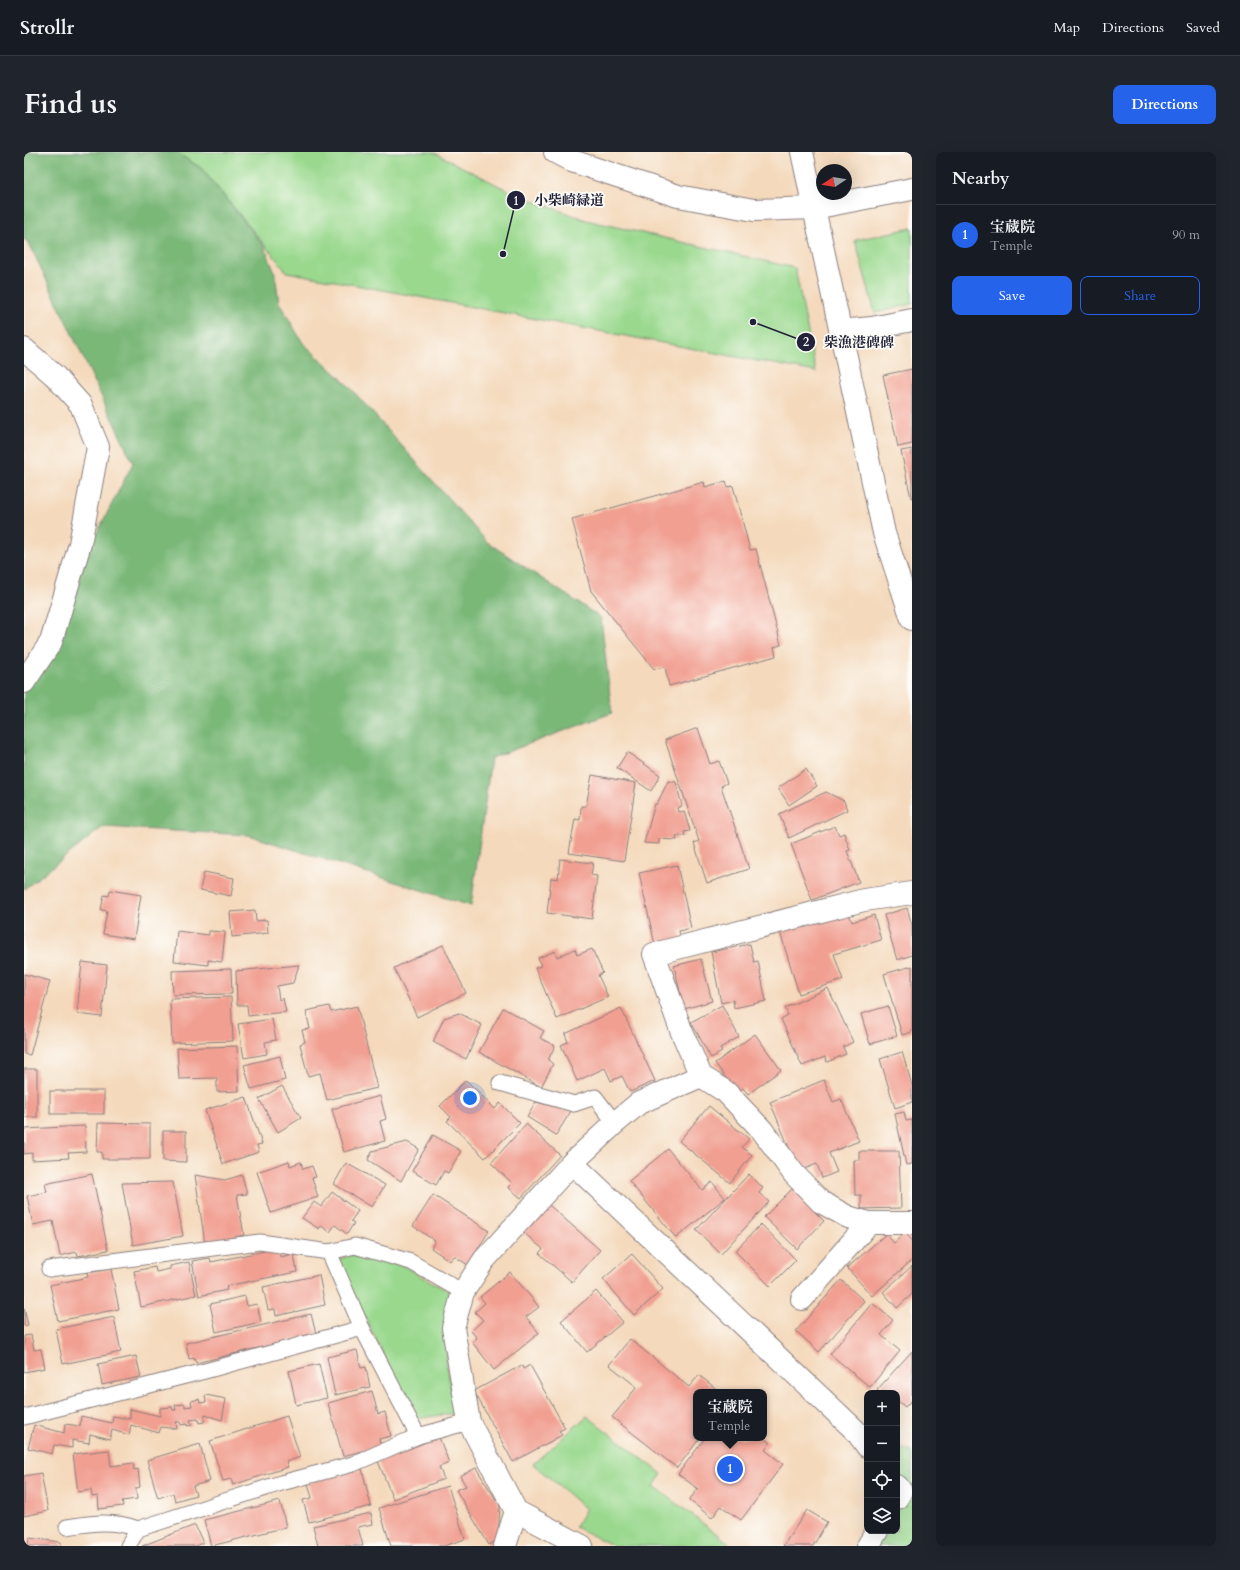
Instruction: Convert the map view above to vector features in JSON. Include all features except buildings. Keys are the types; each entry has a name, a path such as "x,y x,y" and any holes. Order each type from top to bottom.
{"street":[{"path":"555,152 572,161 678,196 754,210 814,208 912,188"},
{"path":"802,152 884,533 912,619"},
{"path":"840,331 872,328 912,320"},
{"path":"24,349 54,376 81,405 98,447 80,544 51,642 24,682"},
{"path":"912,892 864,900 654,954 681,1030 701,1076 726,1092 762,1130 794,1174 822,1202 848,1217 869,1223 912,1224"},
{"path":"582,1546 516,1511 469,1422 453,1328 463,1292 484,1260 572,1163 639,1103 701,1076"},
{"path":"572,1163 856,1431 864,1442"},
{"path":"802,1299 869,1223"},
{"path":"505,1546 516,1511"},
{"path":"868,1546 875,1534"}],"lane":[{"path":"500,1083 574,1104 595,1097 615,1123"},
{"path":"49,1268 260,1242 329,1252 355,1246 411,1262 463,1292"},
{"path":"329,1252 362,1328 418,1436"},
{"path":"24,1417 205,1371 362,1328"},
{"path":"67,1527 100,1522 125,1524 138,1529 281,1483 353,1464 418,1436 469,1422"},
{"path":"128,1546 138,1529"}],"green space":[{"path":"24,152 176,152 202,169 264,246 275,273 279,303 303,343 347,384 487,542 601,618 612,713 491,758 471,906 248,835 103,827 24,889 24,674 133,463 28,241 24,240"},
{"path":"176,152 433,152 515,194 586,220 795,268 816,372 287,272 202,169"},
{"path":"912,228 912,304 875,313 855,240"},
{"path":"351,1255 398,1263 450,1292 446,1326 447,1369 455,1413 415,1419 337,1260"},
{"path":"587,1416 662,1474 654,1486 729,1543 726,1546 614,1546 575,1527 586,1509 533,1464"},
{"path":"900,1448 912,1452 912,1546 874,1546 881,1534 900,1534 900,1502 907,1490 900,1477"}],"place":[{"name":"小柴崎緑道","path":"503,254"},
{"name":"柴漁港碑碑","path":"753,322"},
{"name":"宝蔵院","path":"730,1469"}]}
